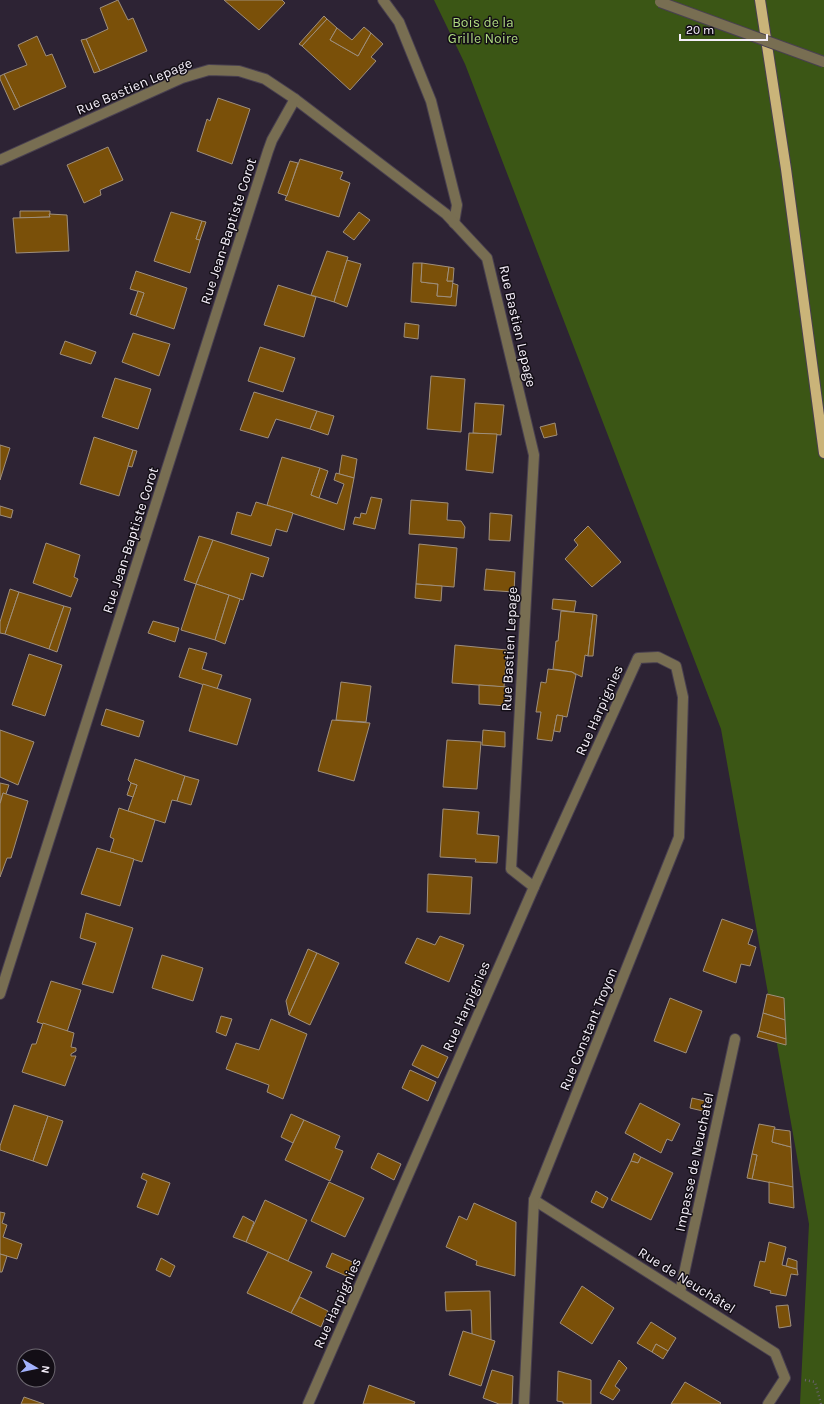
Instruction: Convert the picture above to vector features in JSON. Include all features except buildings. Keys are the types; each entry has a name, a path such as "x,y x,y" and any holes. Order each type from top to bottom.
{"main road":[{"path":"760,0 787,177 824,453"}],"street":[{"path":"383,0 399,22 430,101 456,205 454,223"},
{"path":"657,1 824,62"},
{"name":"Rue Bastien Lepage","path":"0,160 182,78 209,70 239,71 265,79 294,99 446,214 487,258 534,455 511,868 534,887"},
{"name":"Rue Jean-Baptiste Corot","path":"0,994 268,151 272,140 294,99"},
{"name":"Rue Harpignies","path":"308,1404 534,887 638,658 658,656 676,666"},
{"name":"Rue Constant Troyon","path":"524,1404 534,1200 679,837 683,697 676,666"},
{"name":"Impasse de Neuchatel","path":"680,1292 735,1039"},
{"name":"Rue de Neuchâtel","path":"534,1200 775,1353 785,1378"},
{"path":"768,1404 785,1378"}],"path":[{"path":"785,1378 815,1382 821,1404"}],"green space":[{"name":"Bois de la Grille Noire","path":"434,0 824,0 824,1404 800,1404 809,1224 721,729 465,64"}]}
